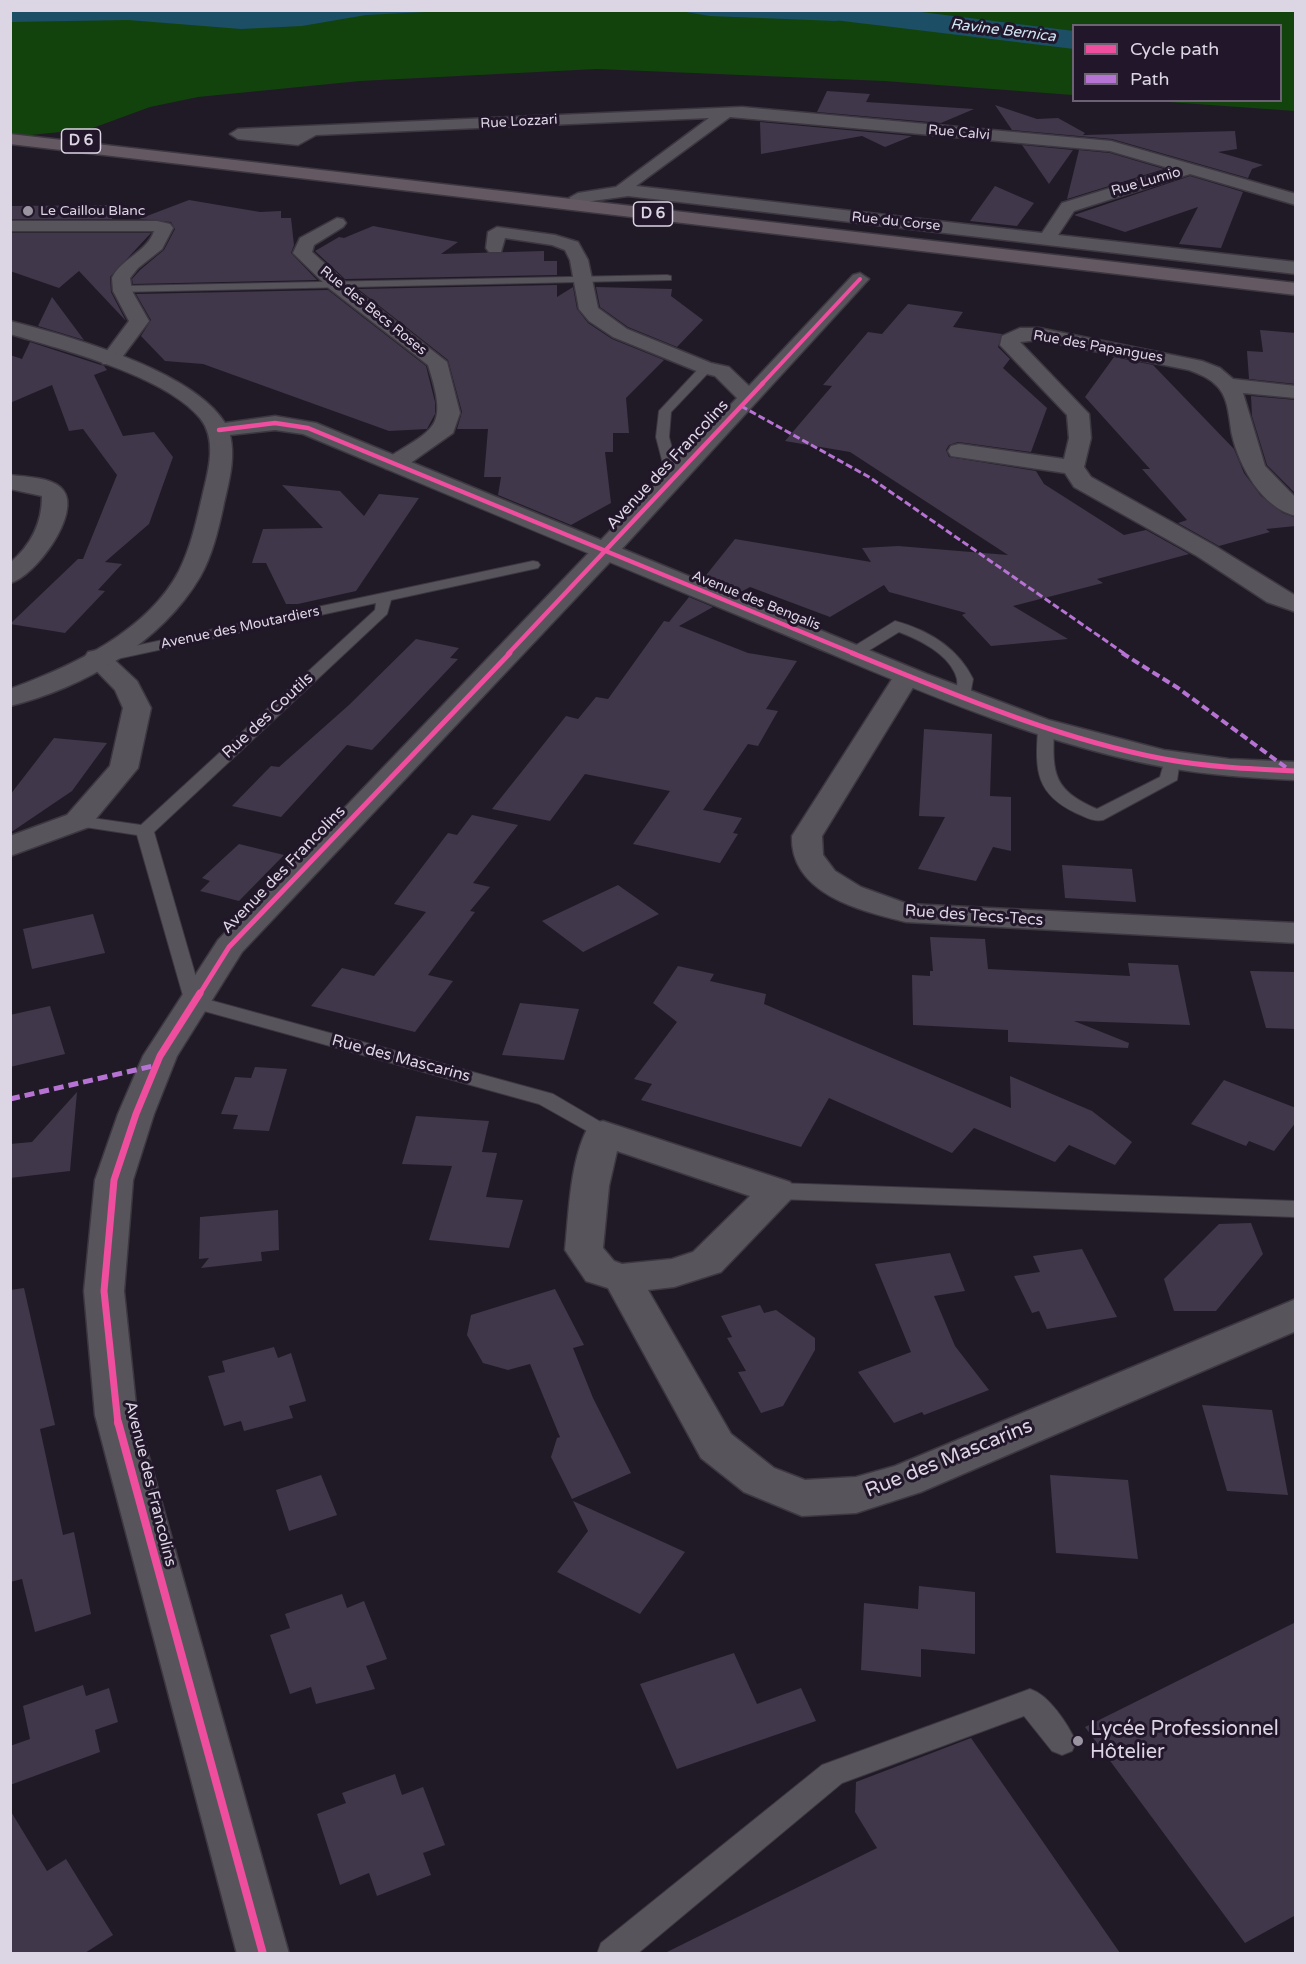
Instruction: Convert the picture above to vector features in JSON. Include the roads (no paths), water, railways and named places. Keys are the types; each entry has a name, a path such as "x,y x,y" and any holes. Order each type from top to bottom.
{"main road":[{"name":"D 6","path":"10,133 1296,281"},
{"name":"D 6","path":"10,139 1296,289"},
{"path":"1205,278 1296,297"}],"street":[{"name":"Rue Lozzari","path":"312,131 726,113"},
{"name":"Rue Calvi","path":"726,113 1112,146 1190,170"},
{"path":"627,191 624,188 726,113"},
{"name":"Rue Lumio","path":"1047,239 1068,207 1190,170 1296,200"},
{"name":"Rue du Corse","path":"578,198 627,191 1296,268"},
{"name":"Rue des Becs Roses","path":"337,223 306,242 302,253 338,285 437,362 444,383 449,413 442,433 394,464"},
{"path":"10,226 163,227 163,237 157,245 135,260 122,274 121,289 140,321 110,360"},
{"path":"495,248 497,232 555,240 572,246 579,260 589,309 603,323 620,333 706,368 722,371 749,398"},
{"name":"Avenue des Francolins","path":"263,1953 116,1415 104,1290 114,1180 160,1056 229,947 605,552 860,279"},
{"path":"10,327 110,360 176,389 202,408 219,430"},
{"name":"Rue des Papangues","path":"1073,467 1080,438 1078,414 1011,345 1010,340 1014,336 1039,334 1195,365 1218,374 1229,385 1296,392"},
{"path":"1229,385 1235,399 1243,439 1254,467 1279,498 1296,508"},
{"name":"Avenue des Bengalis","path":"219,430 291,423 308,428 907,676 1046,730 1172,760 1212,766 1296,771"},
{"name":"Avenue des Moutardiers","path":"10,698 44,686 97,658 154,620 188,577 209,520 222,462 219,430"},
{"path":"959,450 1073,467 1082,482 1091,488 1137,511 1206,551 1276,597 1296,605"},
{"path":"10,482 39,486 54,493 55,508 54,519 34,555 10,576"},
{"path":"10,847 78,821 124,768 137,708 127,687 97,658"},
{"name":"Rue des Tecs-Tecs","path":"907,676 807,836 808,855 821,874 840,889 869,902 906,913 1296,933"},
{"path":"603,1132 590,1186 584,1250 600,1271 622,1278 674,1274 707,1262 777,1191"},
{"name":"Rue des Mascarins","path":"603,1132 777,1191"},
{"name":"Rue des Mascarins","path":"622,1278 716,1446 759,1480 802,1498 856,1495 906,1480 1296,1314"}],"lane":[{"path":"121,289 667,278"},
{"path":"673,480 661,429 662,420 665,411 706,368"},
{"path":"384,597 533,565"},
{"name":"Avenue des Moutardiers","path":"97,658 384,597"},
{"name":"Rue des Coutils","path":"145,831 382,611 384,597"},
{"path":"854,653 895,626 912,630 954,660 965,681 963,698"},
{"path":"1046,730 1044,764 1054,793 1072,805 1097,816 1168,780 1172,760"},
{"path":"78,821 145,831 193,1002"},
{"name":"Rue des Mascarins","path":"193,1002 546,1099 603,1132"},
{"name":"Rue des Mascarins","path":"777,1191 1296,1209"},
{"path":"612,1953 832,1774 1030,1701 1062,1742"}],"water":[{"path":"870,10 836,21 710,16 680,11"},
{"path":"10,11 445,11 366,15 302,26 241,29 128,20 11,22"}],"waterway":[{"name":"Ravine Bernica","path":"826,10 1072,40"}],"place":[{"name":"Le Caillou Blanc","path":"28,211"},
{"name":"Lycée Professionnel Hôtelier","path":"1078,1741"}]}
